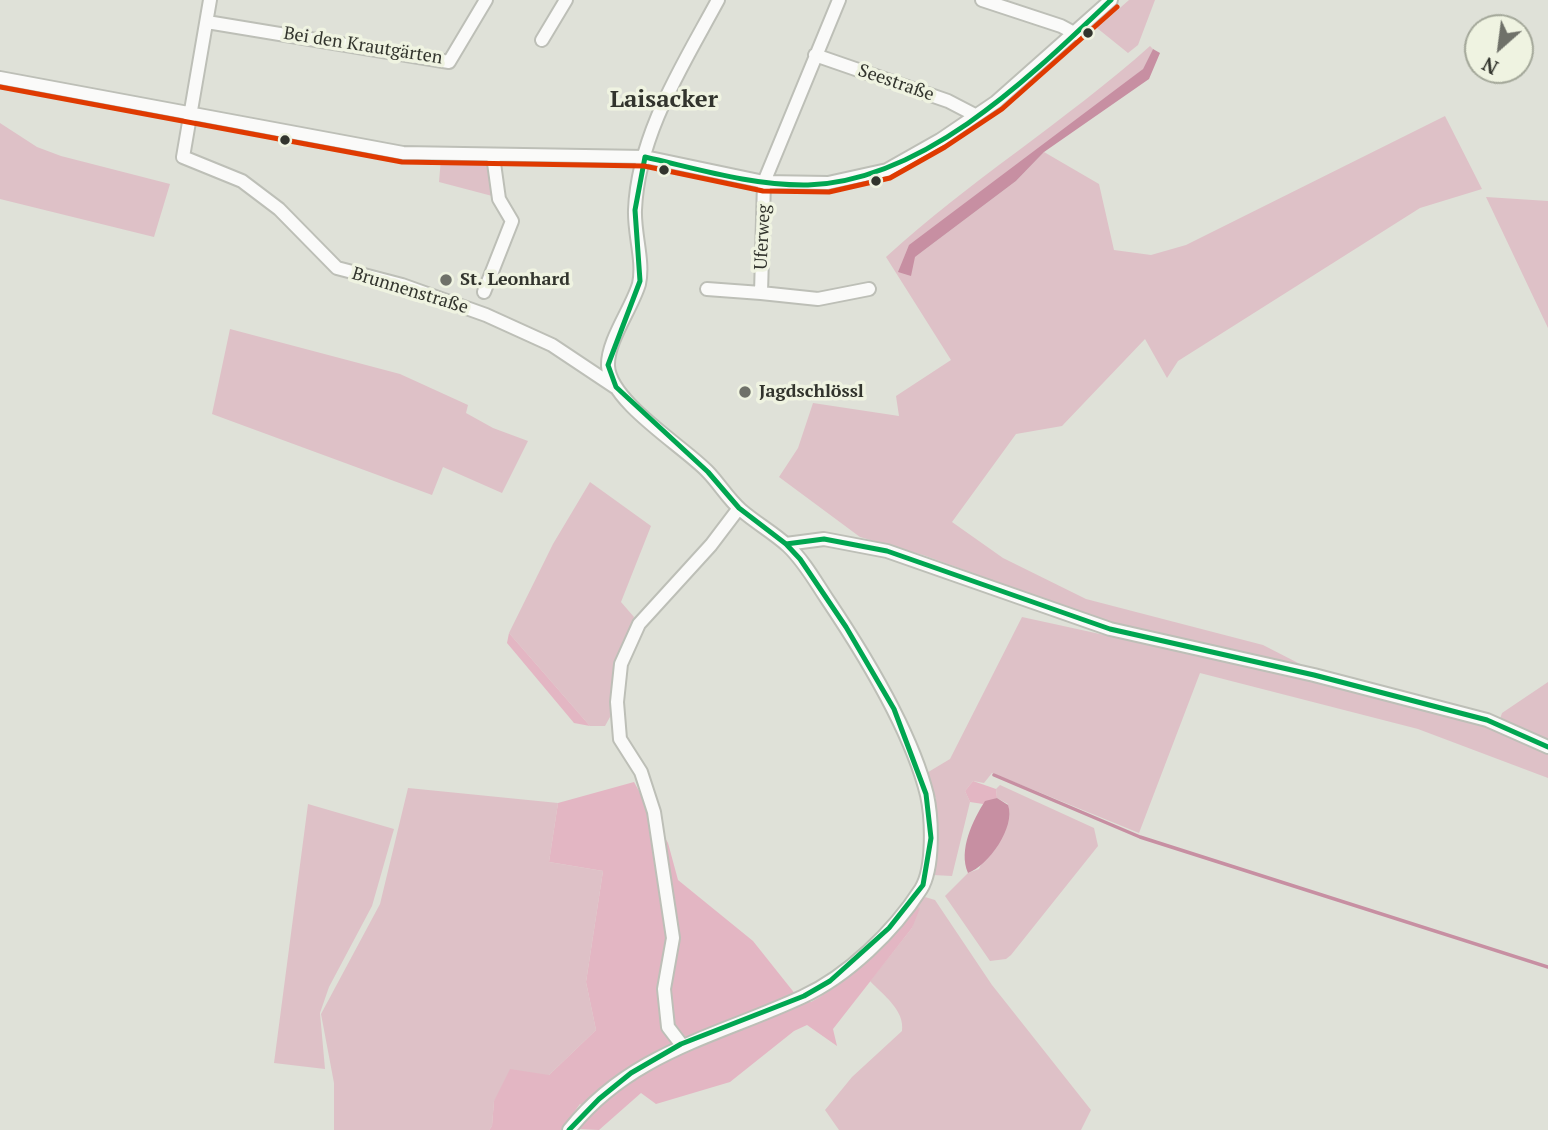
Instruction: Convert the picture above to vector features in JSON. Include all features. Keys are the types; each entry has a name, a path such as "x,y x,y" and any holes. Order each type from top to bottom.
{"street":[{"path":"188,111 207,22 209,0"},
{"name":"Bei den Krautgärten","path":"207,22 449,62 486,0"},
{"path":"542,40 566,0"},
{"path":"616,387 608,365 640,281 635,210 645,157 664,100 718,0"},
{"path":"764,182 839,0"},
{"path":"982,0 1061,26 1076,34"},
{"path":"0,78 403,152 492,156 645,157 764,182 828,183 887,170 940,140 996,102 1076,34 1111,0"},
{"name":"Seestraße","path":"816,55 948,101 975,114"},
{"name":"Brunnenstraße","path":"188,111 183,157 242,181 279,209 337,268 402,285 486,315 552,345 616,387 708,472 738,508 786,544 800,559 846,627 896,714 926,794 931,838 923,885 890,928 830,981 804,996 681,1044 631,1073 599,1099 569,1130"},
{"path":"484,292 512,221 499,199 492,156"},
{"name":"Uferweg","path":"761,293 764,182"},
{"name":"Uferweg","path":"707,289 818,299 869,289"},
{"path":"681,1044 668,1027 664,989 673,938 654,812 641,772 620,739 617,702 621,664 639,624 711,545 738,508"},
{"path":"786,544 824,539 887,551 1110,629 1314,676 1486,720 1548,747"}],"shaded area":[{"path":"1129,0 1155,0 1138,45 1128,53 1097,28"},
{"path":"1150,46 1153,49 1143,69 915,257 1016,181 1044,152 1099,184 1114,250 1151,255 1186,245 1445,116 1482,189 1420,208 1178,361 1167,378 1145,339 1062,426 1016,434 952,522 1003,558 1086,599 1263,645 1302,665 1122,627 923,555 860,537 779,477 798,448 813,403 899,416 896,396 951,360 886,257 950,203 1085,100"},
{"path":"1153,49 1160,53 1149,79 1044,152 1016,181 915,257 911,276 898,272 909,245 1143,69"},
{"path":"0,123 37,147 61,156 170,184 154,237 0,199"},
{"path":"441,158 490,159 496,197 439,182"},
{"path":"1486,197 1548,201 1548,328"},
{"path":"230,329 400,374 468,405 466,413 493,428 528,441 502,493 443,467 432,495 212,414"},
{"path":"590,482 651,526 621,602 634,617 617,665 610,717 605,726 590,726 509,633 553,544"},
{"path":"1022,617 1366,692 1492,728 1548,754 1548,778 1418,729 1200,673 1139,833 992,773 984,783 973,781 965,791 970,802 952,876 933,875 936,799 925,774 950,759"},
{"path":"509,633 590,726 574,723 507,643"},
{"path":"1548,682 1548,740 1500,719 1502,713"},
{"path":"973,781 996,789 997,798 983,804 970,802 965,791"},
{"path":"634,782 668,843 678,880 753,941 796,995 811,1002 827,993 879,947 914,906 920,908 912,928 833,1029 837,1046 807,1025 794,1031 730,1082 656,1104 641,1093 599,1130 578,1129 591,1114 580,1104 561,1130 489,1130 492,1126 494,1101 510,1069 549,1075 596,1030 586,982 603,871 549,862 558,803"},
{"path":"1000,785 1094,828 1098,846 1011,955 1006,959 990,961 945,896 968,873 979,869 1008,804 997,798 996,789"},
{"path":"408,788 558,803 549,862 603,871 586,982 596,1030 549,1075 494,1101 492,1126 489,1130 334,1130 334,1083 321,1014 380,904"},
{"path":"997,798 1008,805 1008,824 992,854 968,873 965,855 972,826 985,801"},
{"path":"308,804 394,829 372,906 329,987 320,1013 325,1069 274,1063"},
{"path":"925,897 935,900 992,985 1091,1110 1081,1130 839,1130 825,1110 852,1077 902,1031 897,1010 870,981 912,928 914,906"}],"waterway":[{"path":"994,775 1140,837 1548,967"}],"transit line":[{"path":"569,1130 599,1099 631,1073 681,1044 804,996 830,981 889,928 923,885 931,838 926,794 894,709 846,627 800,559 786,544 739,508 708,472 616,387 608,365 640,281 635,210 645,157 726,176 787,185 851,179 893,165 934,145 1011,91 1111,0"},
{"path":"0,87 402,162 644,166 763,191 829,192 890,178 945,147 1002,109 1117,7"},
{"path":"786,544 824,539 887,551 1110,629 1314,675 1487,720 1548,747"}],"place":[{"name":"St. Leonhard","path":"446,280"},
{"name":"Jagdschlössl","path":"745,392"}],"district":[{"name":"Laisacker","path":"664,100"}]}
